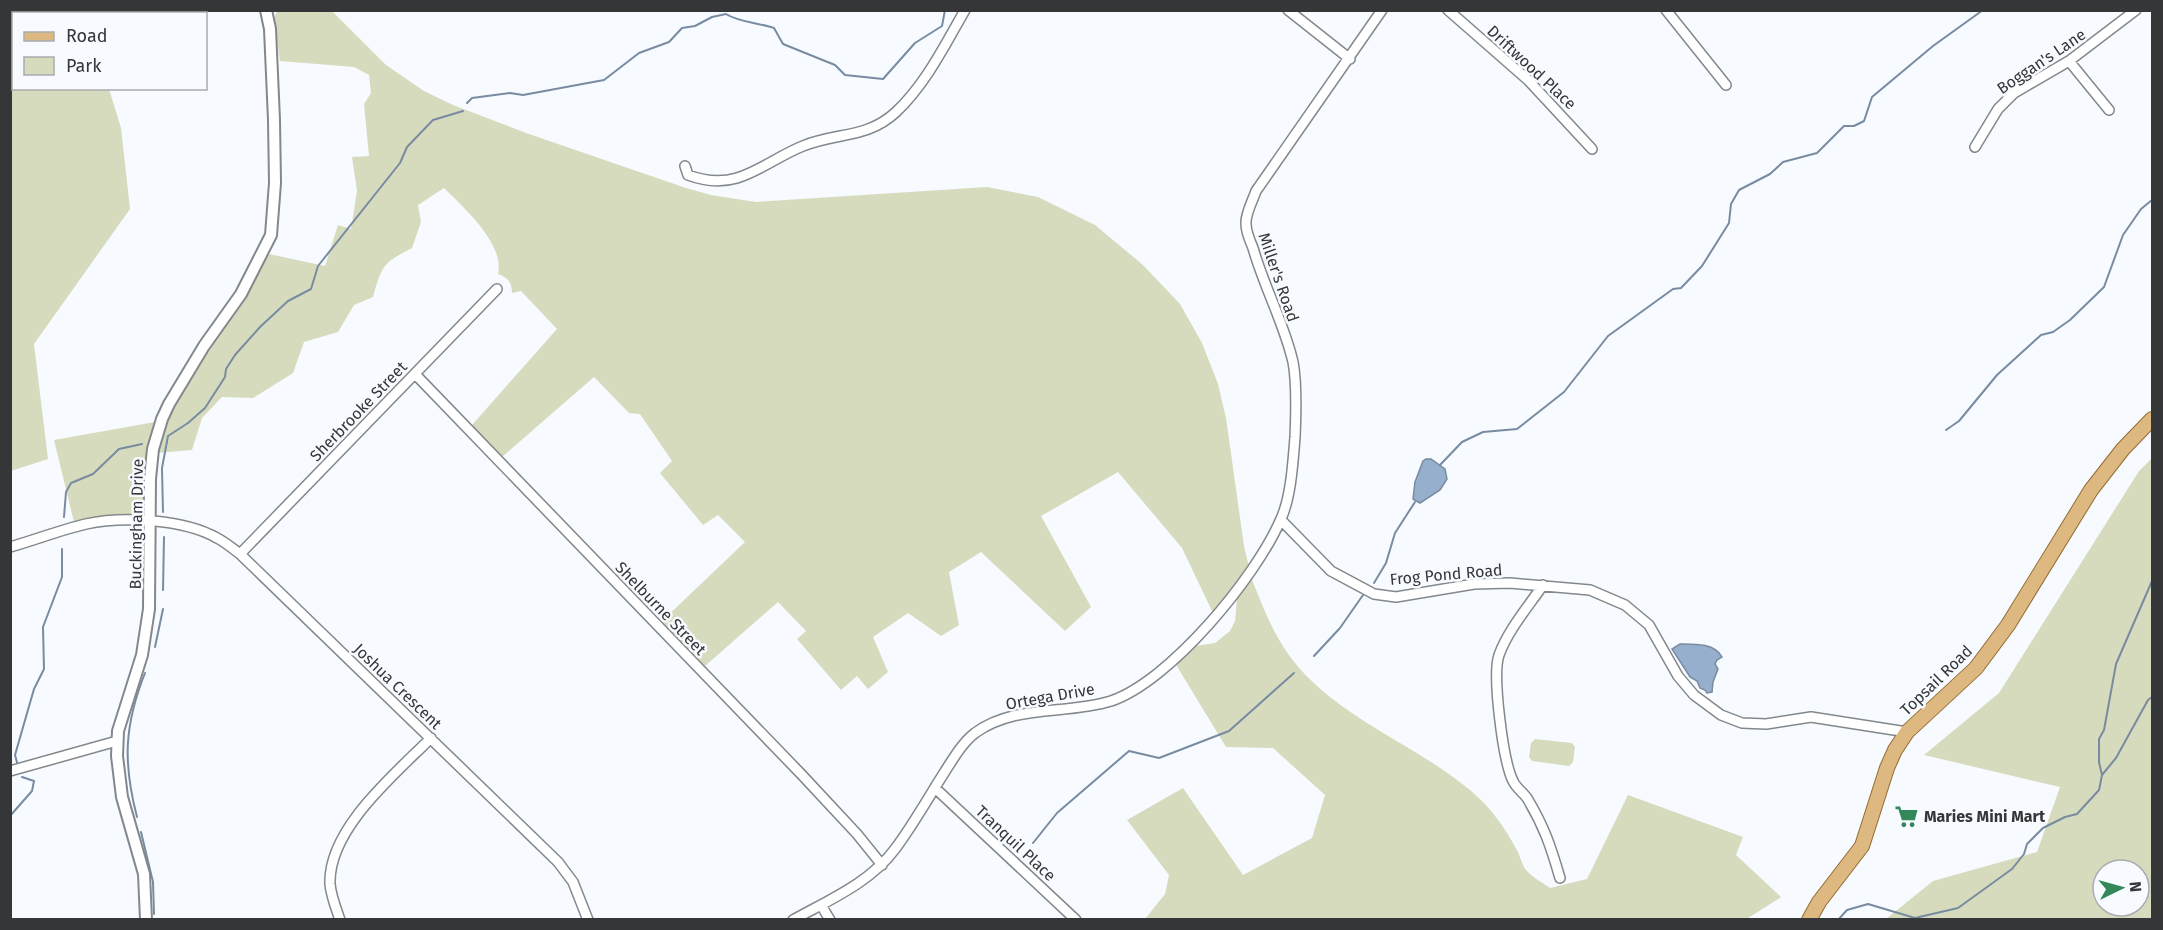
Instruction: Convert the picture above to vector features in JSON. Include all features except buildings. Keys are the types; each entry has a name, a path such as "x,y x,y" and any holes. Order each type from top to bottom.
{"main road":[{"name":"Topsail Road","path":"1809,920 1819,902 1862,846 1887,768 1907,732 1976,668 2008,625 2091,490 2123,449 2152,419"}],"street":[{"name":"Buckingham Drive","path":"146,920 144,874 122,797 117,770 117,741 146,633 150,581 151,463 162,419 204,346 241,294 271,235 275,183 274,120 270,29 266,10"},
{"path":"686,166 688,175 708,182 736,178 803,146 831,137 875,128 896,112 921,83 965,10"},
{"path":"1288,10 1350,59"},
{"name":"Miller's Road","path":"1281,520 1290,480 1295,437 1293,363 1258,267 1245,223 1256,191 1382,10"},
{"name":"Driftwood Place","path":"1448,10 1528,80 1592,149"},
{"path":"1666,10 1726,85"},
{"name":"Boggan's Lane","path":"1975,147 1994,116 2009,99 2028,84 2069,61 2136,10"},
{"path":"2069,61 2109,110"},
{"name":"Sherbrooke Street","path":"240,554 497,289"},
{"name":"Shelburne Street","path":"415,374 802,775 857,834 882,865"},
{"name":"Joshua Crescent","path":"10,547 84,525 122,520 151,520 208,533 240,554 558,862 573,882 588,920"},
{"name":"Frog Pond Road","path":"1281,520 1331,571 1374,594 1396,597 1474,584 1543,585 1590,590 1625,605 1649,626 1678,676 1694,695 1721,715 1742,723 1766,724 1811,717 1907,732"},
{"name":"Ortega Drive","path":"793,920 863,879 882,865 895,849 965,742 973,735 992,723 1017,715 1100,704 1128,693 1152,678 1228,602 1266,547 1281,520"},
{"path":"1543,585 1512,631 1499,656 1497,673 1506,765 1514,783 1525,795 1546,832 1560,878"},
{"path":"340,920 330,885 338,847 367,803 431,738"},
{"path":"10,771 117,741"},
{"name":"Tranquil Place","path":"935,788 1076,920"},
{"path":"821,904 830,920"}],"green space":[{"path":"11,10 86,11 12,12 12,90 109,90 121,128 130,209 34,344 48,459 11,471"},
{"path":"277,11 332,11 386,65 424,91 453,105 526,133 711,195 756,202 987,187 1038,197 1095,225 1143,265 1180,304 1202,343 1218,384 1226,418 1249,567 1213,613 1182,548 1118,472 1041,516 1091,607 1065,631 981,552 949,572 959,625 941,636 908,613 873,637 888,672 868,689 857,676 841,690 797,639 806,631 778,602 705,666 662,621 745,542 718,515 703,525 660,473 672,461 640,414 629,413 594,377 502,457 472,425 557,329 521,291 512,293 508,281 498,274 499,263 489,239 472,216 444,188 418,205 421,222 412,248 395,257 385,266 373,297 354,305 338,332 304,342 293,373 253,398 222,397 202,418 192,450 157,453 170,416 179,399 242,302 269,254 325,266 338,225 351,229 357,191 352,157 369,156 364,104 371,93 369,75 354,67 280,61 274,18"},
{"path":"155,422 147,450 146,507 144,511 140,514 95,517 74,522 54,440"},
{"path":"2152,458 2152,919 1886,919 1933,881 2037,852 2060,787 1924,755 1999,693 2139,471"},
{"path":"1251,577 1279,639 1291,658 1311,680 1333,700 1434,764 1481,800 1506,831 1526,870 1550,888 1587,879 1628,795 1743,837 1736,855 1781,897 1745,920 1145,919 1165,894 1169,875 1127,820 1183,788 1243,875 1312,838 1325,795 1273,748 1226,747 1175,663 1195,646 1215,643 1230,631 1235,621 1237,598"},
{"path":"1535,739 1572,743 1575,747 1573,762 1569,766 1532,761 1529,757 1531,743"}],"water":[{"path":"1431,459 1445,469 1447,479 1440,490 1420,503 1413,499 1415,482 1423,461"},
{"path":"1680,644 1698,644 1719,652 1722,657 1715,664 1718,669 1712,692 1707,693 1700,688 1697,681 1690,677 1672,649"}],"waterway":[{"path":"467,103 472,98 510,93 523,95 604,80 639,53 669,42 682,28 695,26 712,17 726,14 743,21 774,28 783,44 835,65 845,75 883,79 915,43 942,26 945,10"},
{"path":"1440,465 1462,442 1483,432 1517,429 1564,392 1608,336 1673,289 1681,288 1702,266 1729,223 1731,204 1739,190 1770,174 1783,162 1817,153 1844,126 1854,126 1864,121 1872,97 1933,46 1983,10"},
{"path":"163,512 162,468 168,436 205,408 225,377 226,369 235,355 260,327 288,301 311,289 318,266 400,163 407,147 433,120 463,111"},
{"path":"1946,430 1959,421 1997,375 2041,335 2053,332 2070,320 2104,287 2123,235 2141,209 2152,200"},
{"path":"64,517 66,492 71,483 93,474 119,449 142,444"},
{"path":"1374,583 1386,563 1395,533 1415,502"},
{"path":"163,590 164,537"},
{"path":"18,766 15,755 34,689 44,669 43,627 62,577 62,549"},
{"path":"1838,920 1847,910 1868,904 1915,918 1958,908 2012,869 2024,854 2027,844 2043,828 2077,814 2099,790 2102,775 2099,762 2099,739 2104,730 2116,664 2152,581"},
{"path":"1314,656 1340,628 1363,595"},
{"path":"155,647 163,609"},
{"path":"137,817 129,779 128,745 133,710 145,673"},
{"path":"1033,843 1057,813 1129,751 1159,758 1229,731 1294,673"},
{"path":"2102,775 2116,758 2148,700 2152,697"},
{"path":"10,816 32,791 34,781 22,777"},
{"path":"141,832 153,882 154,914"}],"place":[{"name":"Maries Mini Mart","path":"1906,816"}]}
